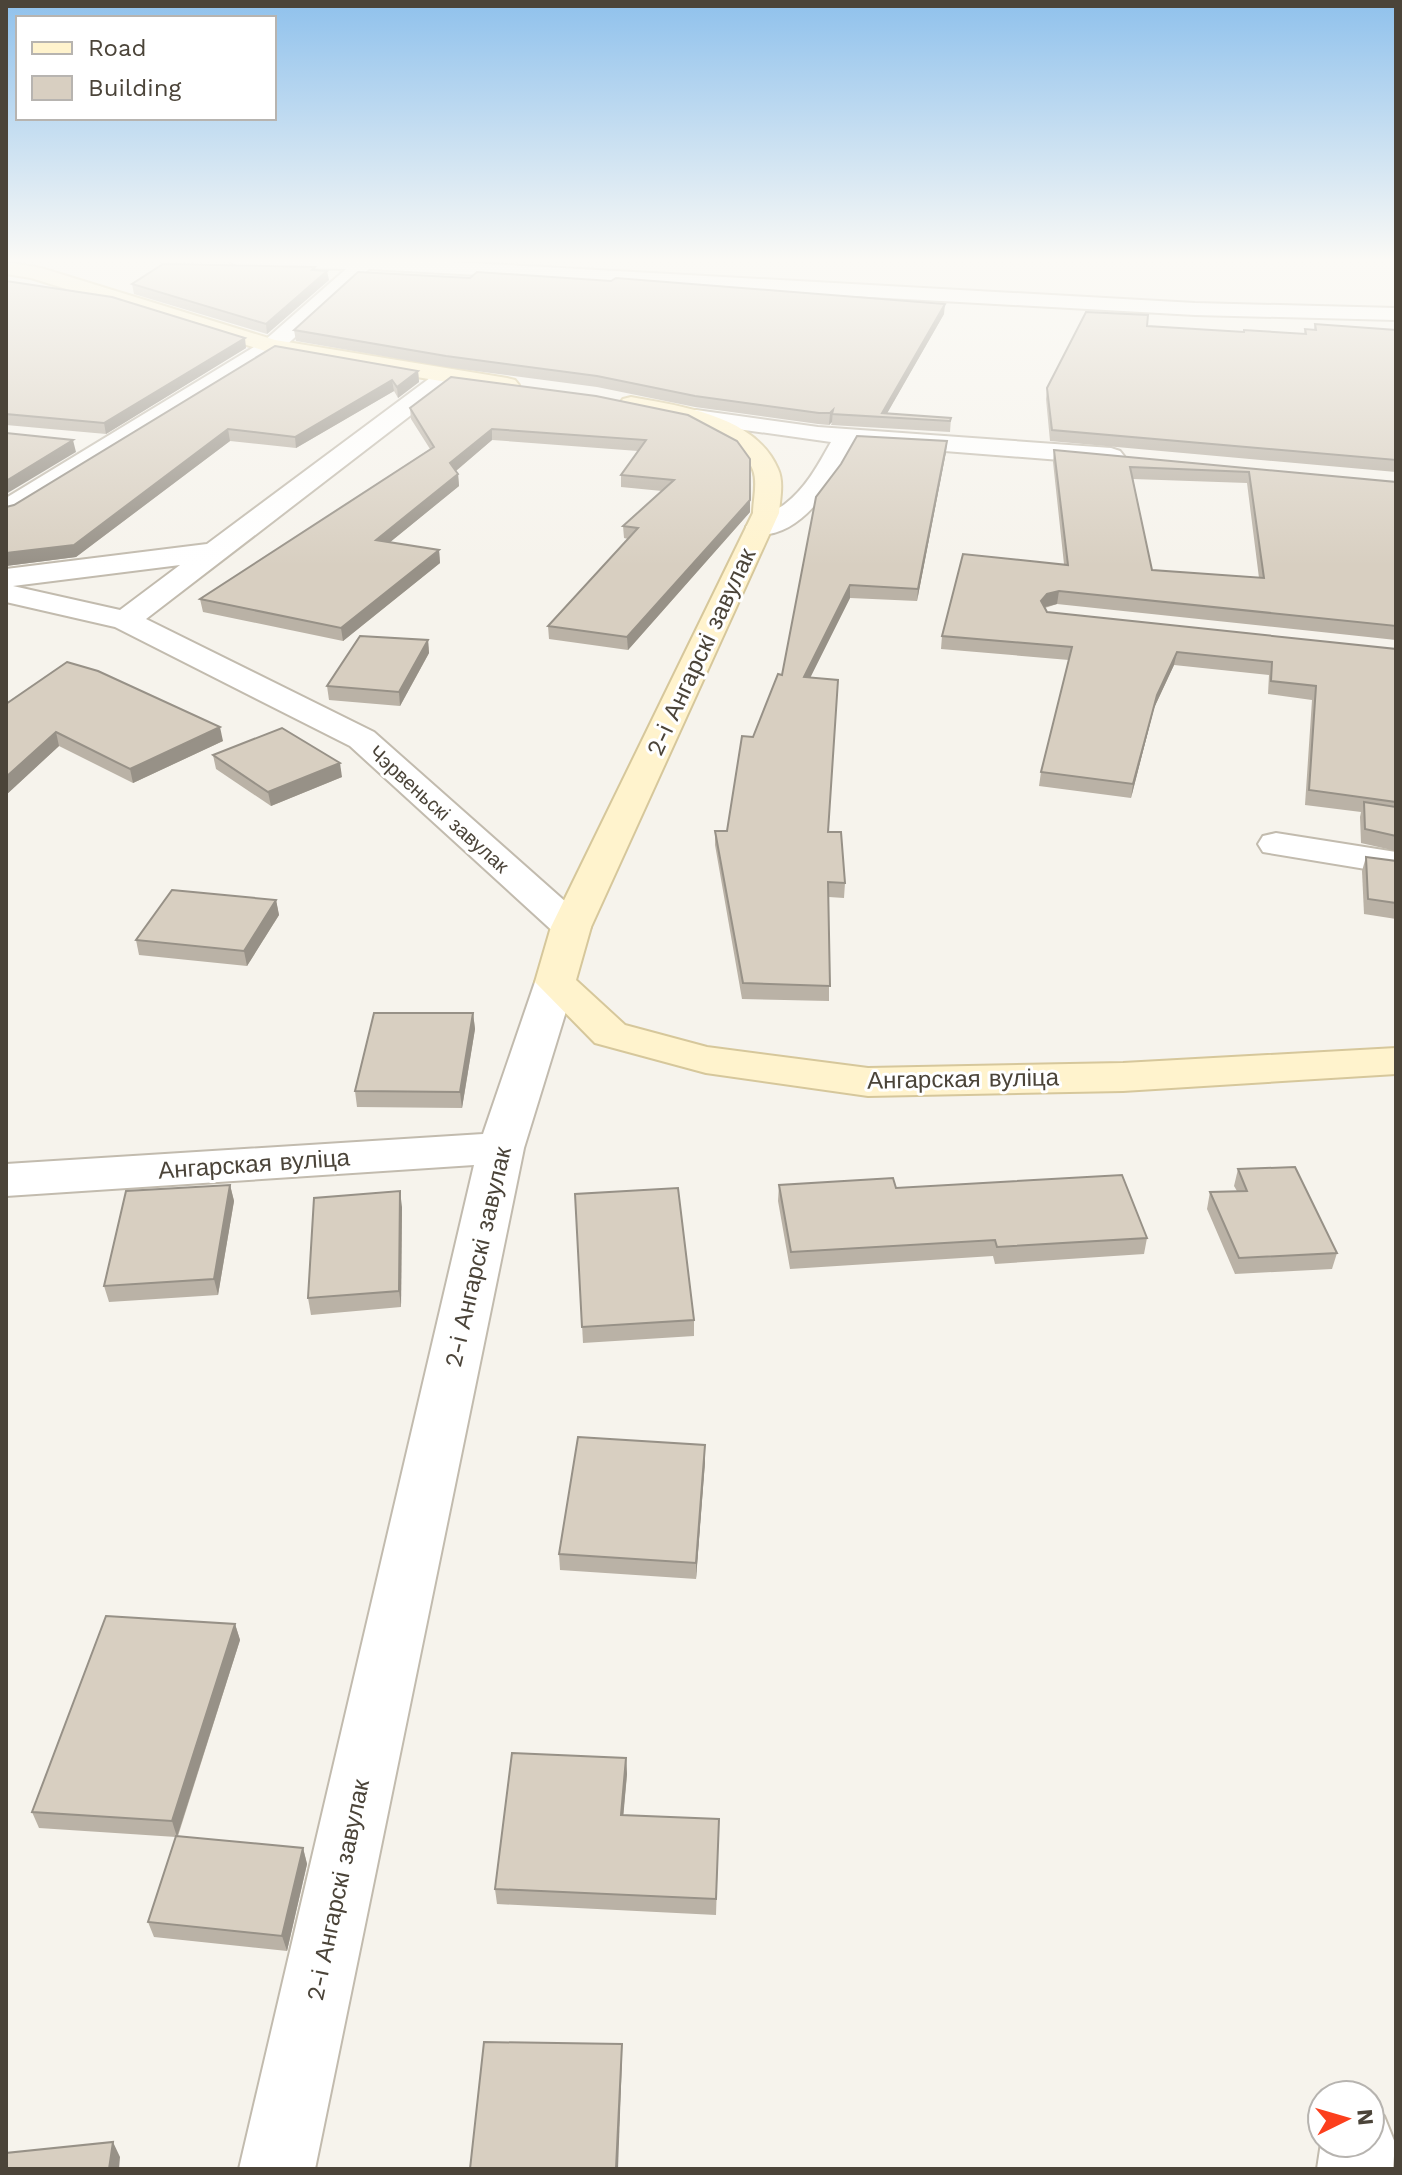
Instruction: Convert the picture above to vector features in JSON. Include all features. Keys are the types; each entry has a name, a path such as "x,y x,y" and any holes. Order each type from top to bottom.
{"street":[{"path":"6,509 246,362"},
{"path":"365,362 537,389"},
{"path":"125,620 446,377"},
{"name":"2-і Ангарскі завулак","path":"277,2169 501,1148 571,927 766,513 766,470 748,445 696,417 612,400"},
{"path":"696,417 739,425 847,436 1134,458"},
{"path":"760,527 777,521 818,490 847,436"},
{"path":"68,440 114,445"},
{"path":"6,578 216,551"},
{"name":"Чэрвеньскі завулак","path":"6,593 125,620 362,739 571,927"},
{"path":"1276,844 1396,863"},
{"name":"Ангарская вуліца","path":"555,982 610,1034 706,1060 868,1082 1123,1077 1396,1061"},
{"name":"Ангарская вуліца","path":"6,1180 501,1148"}],"building":[{"path":"6,362 204,362 104,423 6,414"},
{"path":"248,362 369,362 418,371 397,387 392,380 295,437 228,429 74,545 6,553 6,507"},
{"path":"495,362 911,362 882,413 951,418 950,421 832,414 833,410 819,413 695,396 597,376"},
{"path":"1060,362 1396,362 1396,460 1052,430 1047,388"},
{"path":"451,377 596,396 688,415 737,441 750,459 750,500 627,637 548,626 638,528 623,526 674,480 621,475 646,440 492,429 450,463 458,474 376,540 439,550 341,628 200,599 434,447 410,408"},
{"path":"6,433 73,440 6,481"},
{"path":"857,436 947,441 918,589 850,585 804,677 838,680 828,832 841,832 845,883 828,882 830,986 743,983 715,831 727,831 742,736 753,737 778,674 782,675 816,497"},
{"path":"1054,450 1396,482 1396,626 1059,591 1047,594 1041,601 1047,612 1396,649 1396,802 1309,790 1316,686 1271,681 1272,662 1177,652 1157,695 1133,784 1041,772 1072,647 942,636 963,554 1068,565","holes":["1130,467 1249,472 1264,578 1152,570"]},
{"path":"360,636 428,640 399,692 327,686"},
{"path":"67,662 98,671 220,727 130,769 56,732 6,777 6,704"},
{"path":"282,728 340,763 268,792 213,755"},
{"path":"1364,802 1396,807 1396,836 1365,829"},
{"path":"1366,857 1396,861 1396,903 1368,899"},
{"path":"172,890 276,900 244,951 136,940"},
{"path":"374,1013 473,1013 460,1092 355,1091"},
{"path":"1295,1167 1337,1253 1239,1258 1210,1192 1247,1191 1238,1169"},
{"path":"1122,1175 1147,1238 997,1247 995,1240 791,1252 779,1185 893,1178 896,1188"},
{"path":"230,1185 214,1279 104,1286 126,1191"},
{"path":"678,1188 694,1320 582,1327 575,1194"},
{"path":"400,1191 399,1291 308,1298 314,1198"},
{"path":"578,1437 705,1445 696,1563 559,1554"},
{"path":"106,1616 235,1624 172,1821 32,1812"},
{"path":"512,1753 626,1758 621,1815 719,1819 716,1899 495,1889"},
{"path":"176,1836 303,1848 282,1936 148,1922"},
{"path":"484,2042 622,2044 616,2169 470,2169"},
{"path":"113,2142 109,2169 6,2169 6,2153"}]}
